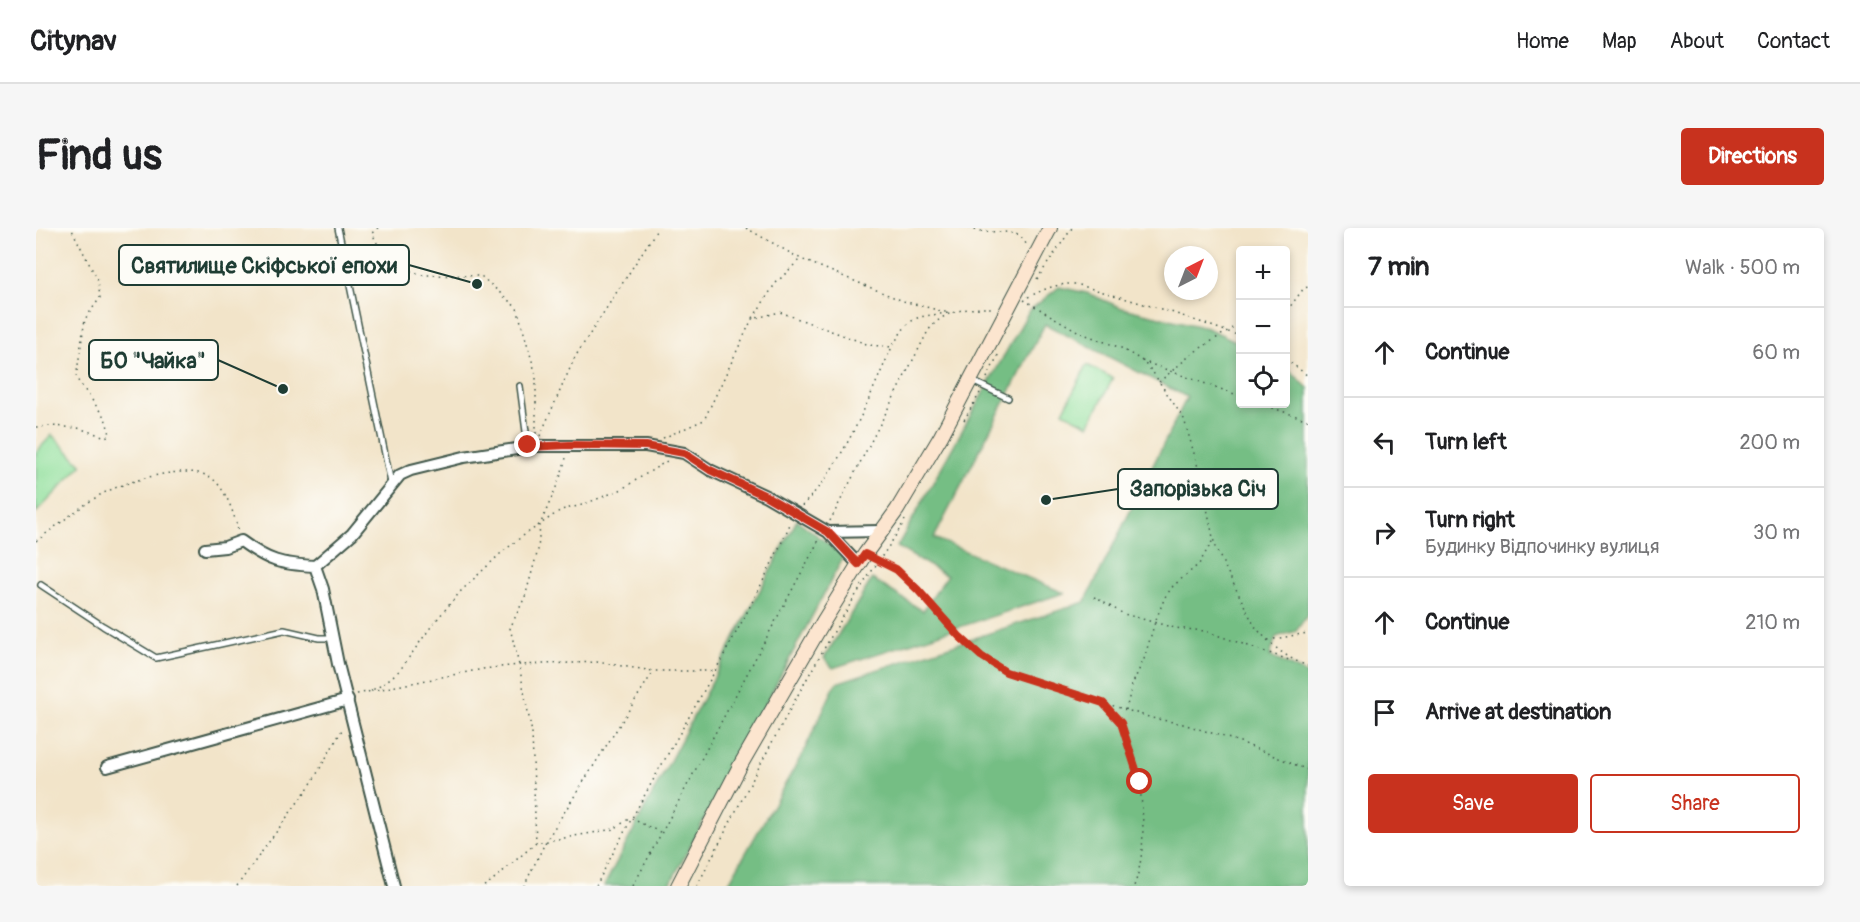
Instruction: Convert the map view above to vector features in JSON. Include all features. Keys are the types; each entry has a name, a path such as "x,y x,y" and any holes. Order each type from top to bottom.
{"main road":[{"path":"678,886 747,754 823,622 858,564 920,474 1050,228"}],"street":[{"path":"204,549 225,547 241,541 261,556 284,564 315,566 352,534 400,476 411,470 464,457 532,446 646,446 684,453 710,470 766,496 826,531 858,564"},
{"path":"826,531 881,531"},
{"path":"315,566 394,886"},
{"path":"107,767 347,698"}],"lane":[{"path":"338,228 392,485"},
{"path":"970,380 1008,398"},
{"path":"520,386 532,446"},
{"path":"41,585 156,658 284,630 319,638 333,638"}],"path":[{"path":"36,427 78,428 106,437 110,434 105,418 76,378 85,319 100,298 98,281 71,228"},
{"path":"378,228 372,233 387,263 423,275 481,276 517,308 536,375 532,446"},
{"path":"532,446 575,357 658,228"},
{"path":"746,228 801,258 903,300 950,313"},
{"path":"969,228 980,233 1018,235 1037,255"},
{"path":"1036,282 1072,228"},
{"path":"646,446 704,420 752,319 775,284 801,258"},
{"path":"1024,300 1050,286 1064,283 1076,284 1172,312 1236,335"},
{"path":"1290,307 1304,288 1308,287"},
{"path":"1024,300 1030,291"},
{"path":"1024,300 1081,333 1121,348 1142,360 1236,395"},
{"path":"596,886 630,818 715,671 772,564 795,513 821,487 855,428 892,347 906,324 918,316 950,313 968,308 1007,309"},
{"path":"752,319 780,312 869,345 892,347"},
{"path":"633,886 663,834 777,615 826,531 928,331 935,322 950,313"},
{"path":"1159,382 1193,353 1236,325"},
{"path":"961,426 999,354"},
{"path":"1142,360 1184,419 1200,474 1215,547 1254,625 1267,640 1293,662"},
{"path":"1290,362 1308,376"},
{"path":"1274,408 1308,420"},
{"path":"536,843 532,733 510,628 525,597 538,550 540,525 560,478 569,445"},
{"path":"368,692 382,685 400,670 433,624 461,591 500,554 561,510 582,505 620,490 656,467 684,453"},
{"path":"36,541 118,486 174,472 202,473 213,479 223,491 235,519 241,541"},
{"path":"697,886 804,683 878,560 886,553 909,514"},
{"path":"1126,710 1132,685 1144,659 1165,597 1173,586 1198,564 1214,539"},
{"path":"878,560 897,570 959,636 981,656 1006,672 1152,718 1184,724 1240,742 1308,770"},
{"path":"1094,597 1124,614 1175,628 1205,631 1308,666"},
{"path":"1267,640 1308,633"},
{"path":"347,698 483,669 519,665 597,662 653,671 715,671"},
{"path":"524,886 546,841 653,671"},
{"path":"1103,703 1121,723 1140,782 1142,859 1134,886"},
{"path":"237,886 311,784 352,714"},
{"path":"630,818 663,834"},
{"path":"484,886 536,843 614,829 630,818"}],"green space":[{"path":"1059,287 1087,293 1122,308 1207,328 1236,341 1236,408 1290,408 1290,371 1308,388 1308,614 1296,631 1276,637 1270,656 1308,675 1308,886 727,886 803,753 836,683 1085,602 1187,397 1045,324 934,538 1064,593 833,668 824,658 872,579 923,611 947,576 897,547 1029,311"},
{"path":"1087,365 1113,378 1089,425 1063,412"},
{"path":"52,435 82,465 36,513 36,452"},
{"path":"797,520 844,556 669,886 604,886"}],"place":[{"name":"Святилище Скіфської епохи","path":"477,284"},
{"name":"БО \"Чайка\"","path":"283,389"},
{"name":"Запорізька Січ","path":"1046,500"}],"route":[{"path":"528,445 528,447 646,446 684,453 710,470 766,496 828,532 858,564 865,554 897,570 959,636 981,656 1006,672 1103,703 1121,723 1140,782"}]}
